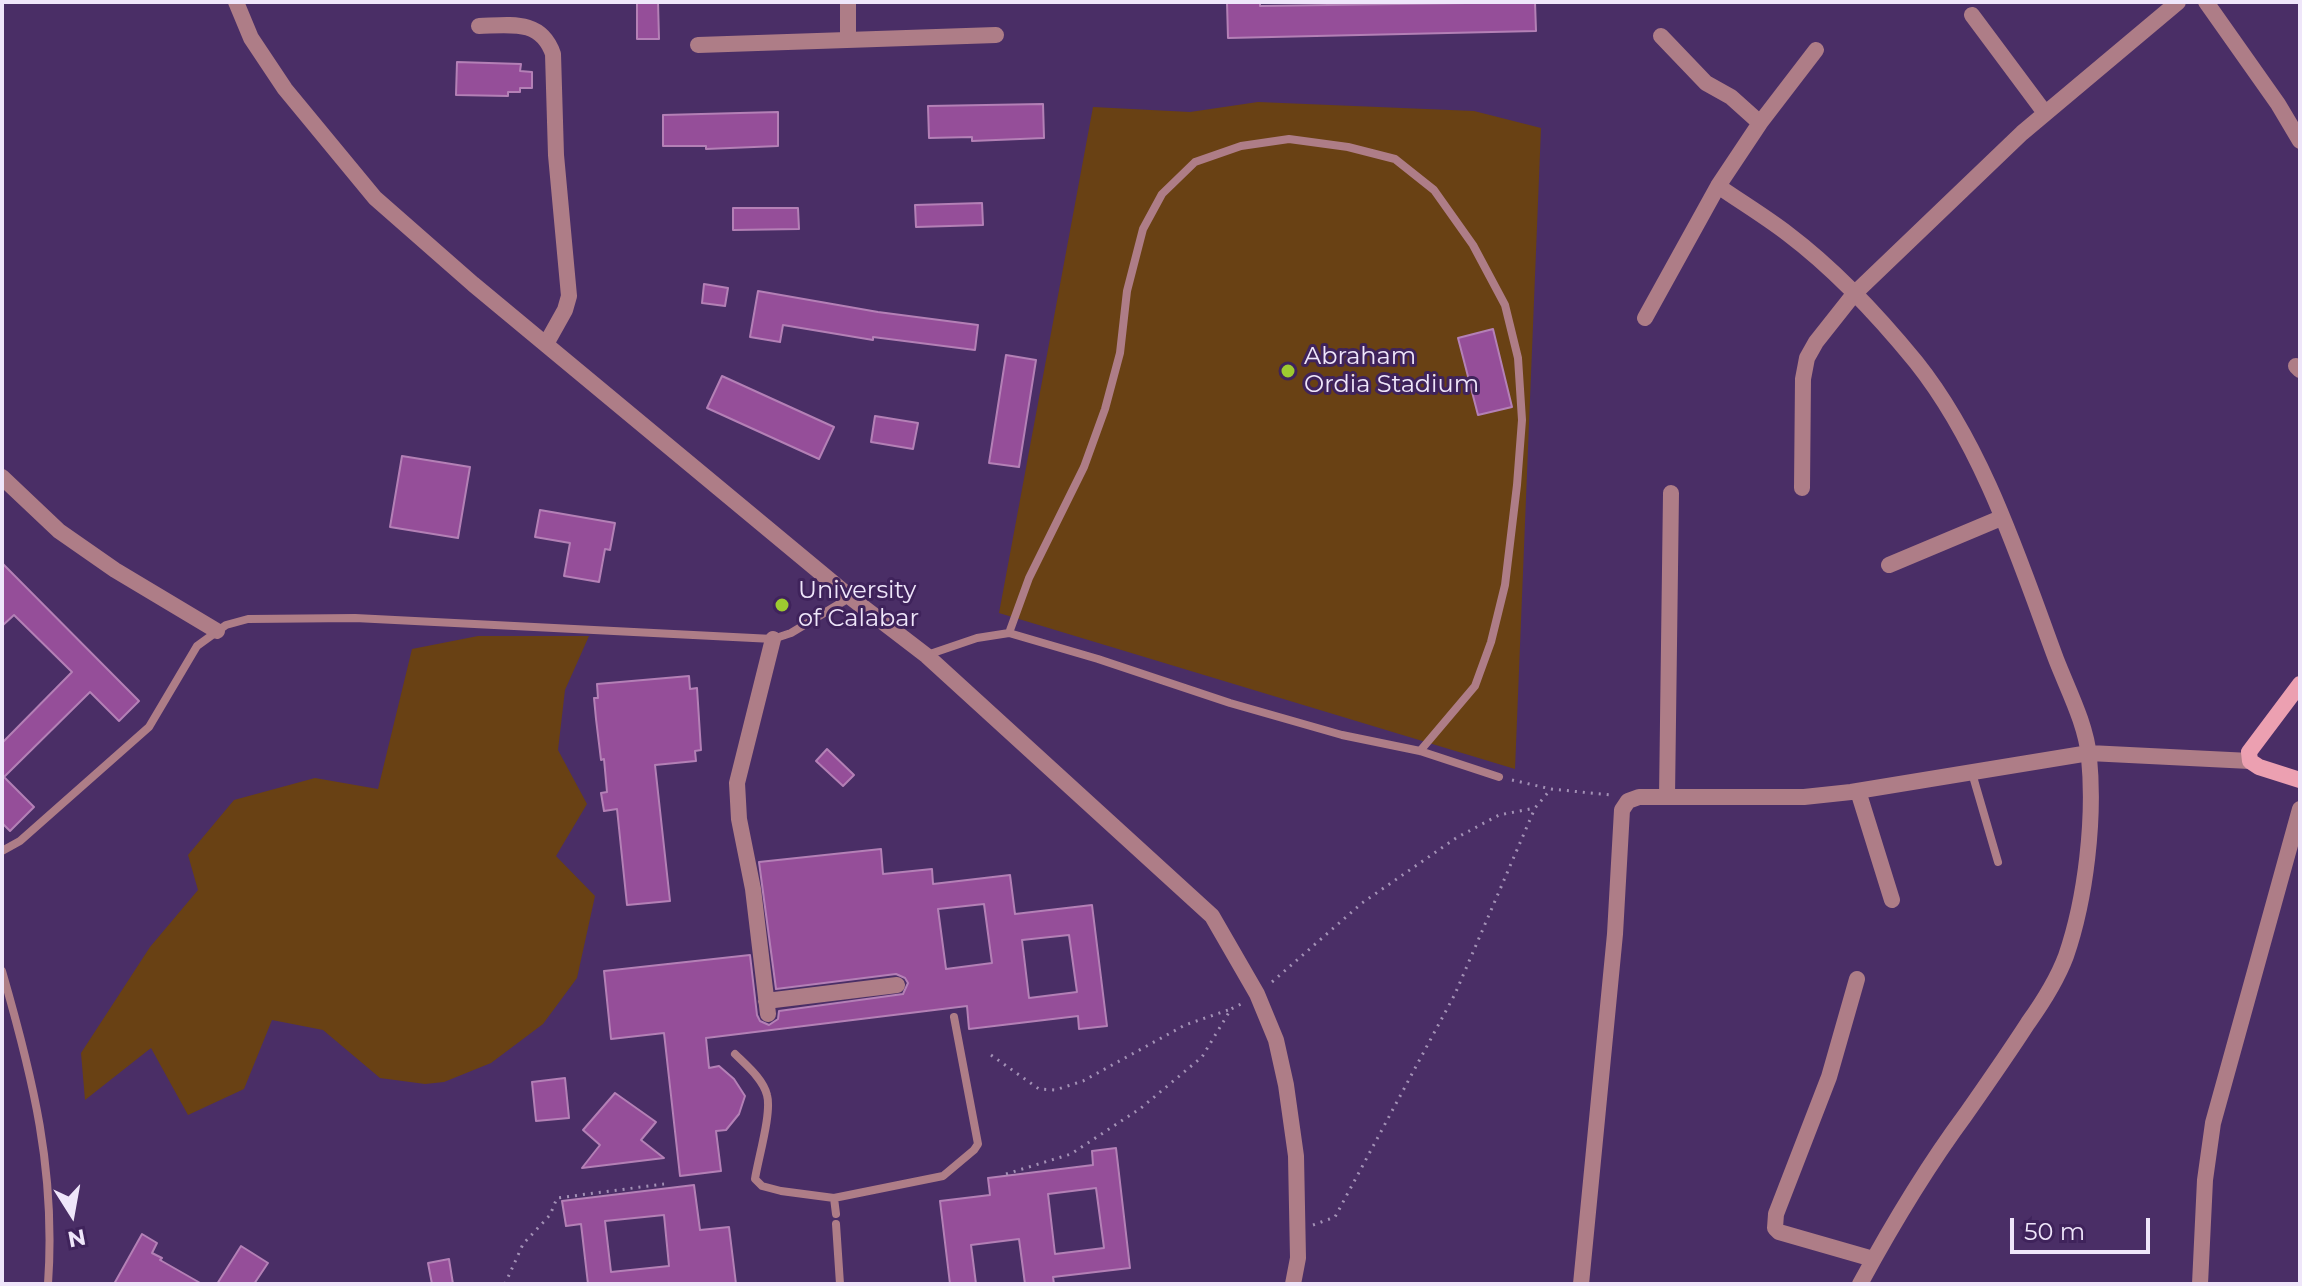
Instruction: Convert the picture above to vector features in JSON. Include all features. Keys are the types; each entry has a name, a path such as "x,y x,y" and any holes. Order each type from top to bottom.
{"street":[{"path":"236,2 251,38 285,89 375,198 850,597 927,656 1212,916 1257,994 1276,1040 1286,1085 1296,1156 1298,1258 1293,1284"},
{"path":"848,2 848,40"},
{"path":"1802,488 1803,379 1807,358 1816,342 1854,294 2045,113 2178,2"},
{"path":"2206,2 2278,104 2300,141"},
{"path":"1972,15 2045,113"},
{"path":"479,26 526,27 540,32 548,39 553,54 556,155 569,296 565,310 546,344"},
{"path":"698,45 996,35"},
{"path":"1661,36 1706,83 1731,97 1760,123"},
{"path":"1645,318 1718,186 1760,123 1816,50"},
{"path":"1718,186 1789,235 1854,294 1914,359 1956,417 2039,611 2089,753 2091,792 2087,849 2080,898 2066,956 2048,995 1900,1210 1860,1284"},
{"path":"2,477 59,531 115,570 217,631"},
{"path":"1667,797 1671,493"},
{"path":"1889,565 2001,518"},
{"path":"773,639 737,783 739,819 753,889 767,1007 897,985"},
{"path":"2250,761 2249,752 2300,684"},
{"path":"1581,1284 1615,934 1622,810 1628,801 1639,797 1804,797 2089,753 2250,761 2259,767 2300,780"},
{"path":"1858,791 1892,900"},
{"path":"2200,1284 2205,1180 2213,1123 2300,809"},
{"path":"1857,979 1829,1077 1776,1214 1775,1228 1779,1232 1873,1259"}],"lane":[{"path":"1009,633 1029,578 1084,467 1105,409 1120,353 1127,291 1143,229 1162,194 1195,162 1241,146 1289,139 1348,147 1395,159 1434,190 1473,245 1505,305 1518,358 1522,420 1505,585 1491,642 1475,686 1420,751"},
{"path":"2,851 20,841 149,727 197,646 226,625 248,619 355,618 773,639 791,633 850,597"},
{"path":"927,656 944,647 1009,633 1286,719 1342,735 1420,751 1499,777"},
{"path":"1972,773 1998,862"},
{"path":"2,971 30,1068 45,1154 51,1241 48,1284"},
{"path":"735,1054 760,1080 768,1095 768,1113 755,1179 762,1186 781,1191 834,1198 943,1176 978,1144 954,1017"},
{"path":"834,1198 836,1214"},
{"path":"836,1224 840,1284"}],"path":[{"path":"1499,777 1551,789 1639,797"},
{"path":"1298,1227 1335,1217 1455,994 1535,808 1551,789"},
{"path":"991,1055 1039,1089 1055,1090 1083,1081 1185,1025 1231,1009"},
{"path":"505,1284 523,1244 550,1215 557,1198 664,1184"}],"shaded area":[{"name":"Abraham Ordia Stadium","path":"1258,102 1474,111 1541,128 1515,769 999,613 1093,107 1190,112"},
{"path":"478,636 589,636 565,690 558,750 587,804 556,856 595,896 577,978 543,1024 491,1063 444,1082 425,1084 380,1078 323,1030 272,1020 244,1089 188,1115 151,1048 85,1100 81,1053 150,947 198,890 188,855 234,800 315,778 378,789 412,649"}],"building":[{"path":"637,2 658,2 659,39 637,39"},
{"path":"1227,2 1260,2 1260,6 1535,2 1536,31 1228,38"},
{"path":"457,62 521,64 520,71 532,72 532,88 508,92 508,96 456,95"},
{"path":"1043,104 1044,138 972,141 972,137 929,138 928,106"},
{"path":"778,112 778,146 706,149 706,146 663,146 663,115"},
{"path":"982,203 983,225 916,227 915,205"},
{"path":"733,208 798,208 799,229 733,230"},
{"path":"704,284 728,288 725,306 702,303"},
{"path":"758,291 878,312 978,325 975,350 873,337 873,340 783,325 780,342 750,337"},
{"path":"1493,329 1512,407 1478,415 1458,338"},
{"path":"1006,355 1036,360 1019,467 989,463"},
{"path":"722,376 834,427 819,459 707,408"},
{"path":"875,416 918,423 913,449 871,442"},
{"path":"402,456 470,467 458,538 390,527"},
{"path":"540,510 615,523 610,550 605,549 599,582 564,576 570,543 535,537"},
{"path":"2,563 139,701 119,721 90,692 4,777 34,807 10,831 2,823 2,743 72,672 14,615 2,626"},
{"path":"689,676 690,689 697,688 701,750 695,751 696,761 655,765 670,901 627,905 617,809 604,811 601,793 607,792 594,698 598,698 597,684"},
{"path":"827,749 854,775 843,786 816,761"},
{"path":"881,849 883,874 932,869 933,884 1010,875 1015,914 1092,905 1107,1026 1079,1029 1078,1016 969,1029 967,1006 706,1038 709,1068 719,1066 734,1079 745,1096 739,1114 726,1130 716,1131 721,1171 680,1176 664,1033 611,1039 604,971 750,955 757,1015 760,1021 769,1025 778,1019 779,1011 903,994 908,983 896,974 776,989 759,862","holes":["984,904 992,963 946,969 938,909","1069,935 1077,992 1029,998 1022,940"]},
{"path":"565,1078 569,1118 536,1121 532,1082"},
{"path":"615,1093 656,1122 641,1140 664,1158 582,1168 600,1145 583,1130"},
{"path":"1116,1148 1130,1268 1053,1277 1054,1284 1025,1284 1019,1239 971,1245 976,1284 950,1284 940,1201 990,1195 988,1178 1093,1165 1092,1151","holes":["1096,1188 1104,1248 1055,1254 1048,1194"]},
{"path":"694,1185 700,1230 729,1227 736,1284 588,1284 581,1224 566,1226 562,1201","holes":["664,1215 669,1266 611,1272 605,1221"]},
{"path":"142,1234 157,1243 152,1253 162,1258 160,1260 202,1284 114,1284"},
{"path":"241,1246 268,1263 254,1284 217,1284"},
{"path":"449,1259 453,1284 432,1284 428,1263"}],"place":[{"name":"Abraham Ordia Stadium","path":"1288,371"},
{"name":"University of Calabar","path":"782,605"}]}
